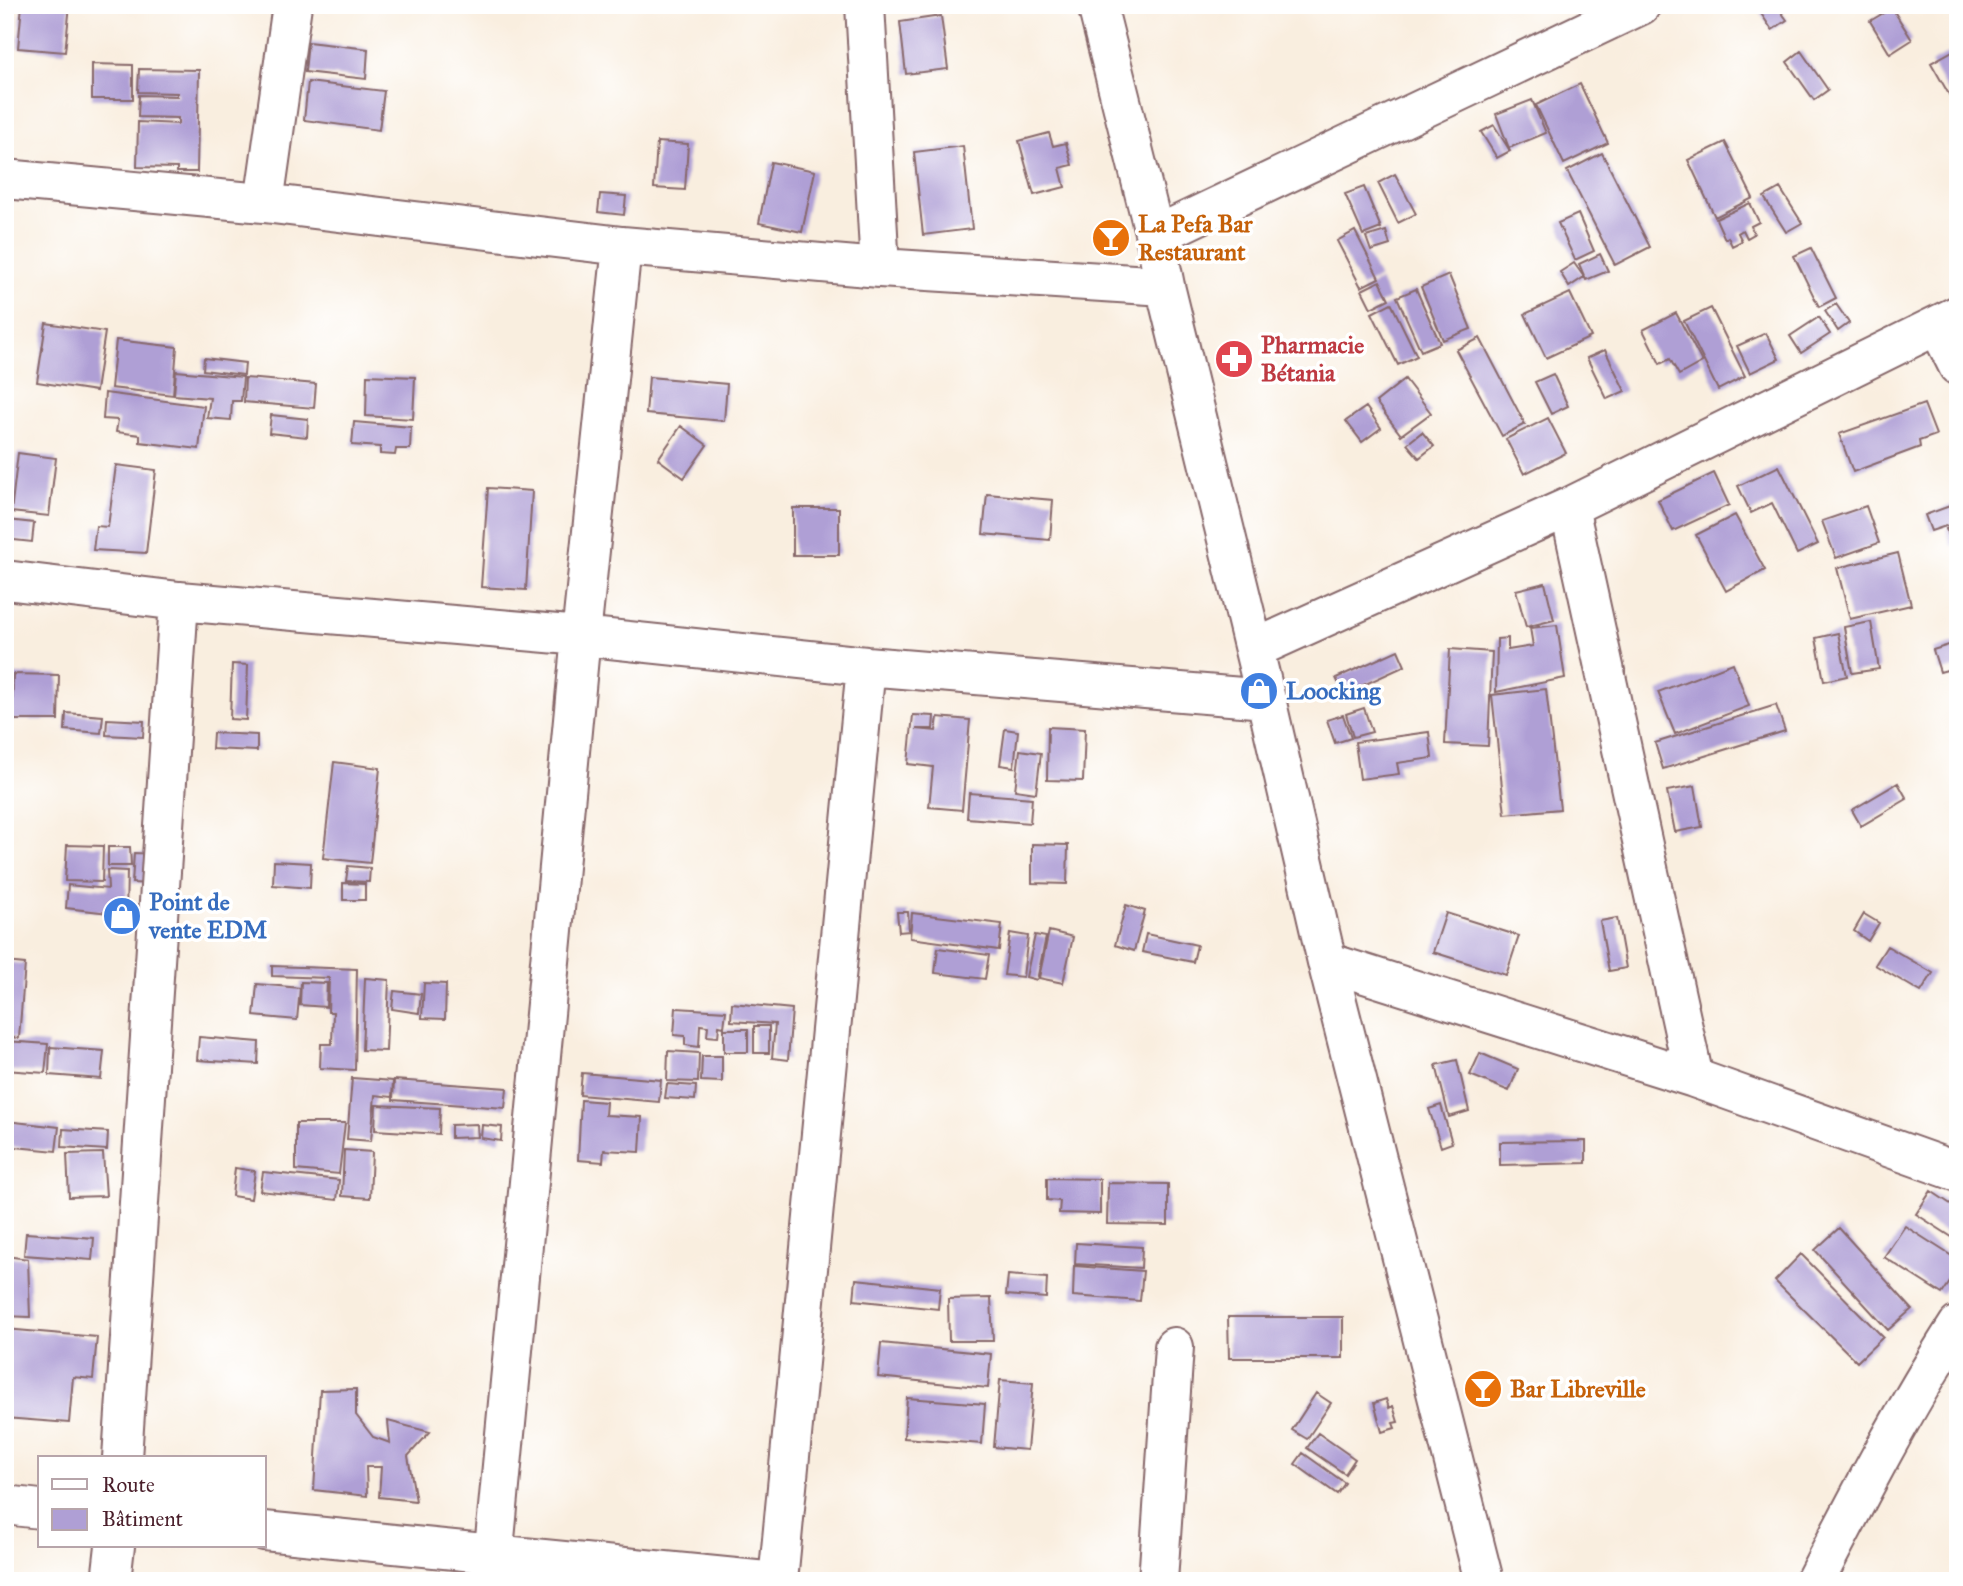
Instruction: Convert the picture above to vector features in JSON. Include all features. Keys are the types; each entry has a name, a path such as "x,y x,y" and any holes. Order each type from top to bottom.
{"street":[{"path":"264,203 292,5"},
{"path":"865,5 880,268"},
{"path":"1097,5 1156,236 1165,286 1327,962 1484,1581"},
{"path":"1156,236 1641,5"},
{"path":"5,179 264,203 622,246 880,268 1165,286"},
{"path":"492,1567 622,246"},
{"path":"1254,649 1569,507 1948,320 1958,366"},
{"path":"1569,507 1694,1078"},
{"path":"5,580 180,601 582,636 866,666 1265,699"},
{"path":"122,1456 180,601"},
{"path":"778,1581 866,666"},
{"path":"1327,962 1694,1078 1958,1172"},
{"path":"1815,1581 1888,1440 1926,1373 1958,1325"},
{"path":"1158,1581 1174,1347"},
{"path":"5,1505 38,1509"},
{"path":"266,1531 492,1567 766,1581"},
{"path":"111,1581 115,1548"}],"building":[{"path":"22,5 70,5 65,52 18,48"},
{"path":"910,5 945,5 945,7 911,12"},
{"path":"1757,5 1776,5 1787,20 1772,30"},
{"path":"1892,8 1912,40 1890,54 1870,21"},
{"path":"941,16 948,69 906,74 900,22"},
{"path":"308,42 368,49 366,79 305,72"},
{"path":"1958,48 1958,104 1955,105 1931,63"},
{"path":"1801,51 1828,90 1814,100 1787,62"},
{"path":"92,64 133,65 133,99 92,99"},
{"path":"139,69 199,70 197,172 177,172 177,168 137,167 138,122 178,124 178,118 138,117 139,95 177,96 177,93 138,92"},
{"path":"308,82 384,91 379,130 304,120"},
{"path":"1580,84 1608,143 1564,164 1536,105"},
{"path":"1532,100 1546,133 1509,148 1496,114"},
{"path":"1494,125 1510,151 1497,158 1481,132"},
{"path":"1049,133 1053,146 1066,143 1072,165 1060,168 1065,187 1034,195 1019,141"},
{"path":"657,142 688,144 685,190 654,188"},
{"path":"1725,142 1753,198 1715,217 1688,160"},
{"path":"963,146 972,229 923,235 914,152"},
{"path":"1602,153 1650,247 1615,265 1567,171"},
{"path":"771,162 815,171 802,232 759,223"},
{"path":"1395,174 1416,214 1398,223 1378,183"},
{"path":"1364,187 1381,228 1363,235 1345,194"},
{"path":"1780,188 1802,223 1786,232 1764,197"},
{"path":"600,194 626,196 624,215 598,212"},
{"path":"1750,203 1759,222 1751,226 1754,234 1747,238 1743,230 1738,233 1742,241 1732,246 1728,237 1725,239 1716,219"},
{"path":"1578,214 1594,251 1575,260 1558,223"},
{"path":"1355,231 1379,278 1361,287 1337,241"},
{"path":"1386,231 1390,245 1371,251 1366,237"},
{"path":"1811,248 1836,298 1819,307 1794,256"},
{"path":"1600,254 1608,271 1586,280 1579,264"},
{"path":"1574,263 1584,277 1569,287 1560,272"},
{"path":"1449,275 1471,329 1443,340 1421,287"},
{"path":"1380,281 1389,299 1371,308 1362,290"},
{"path":"1416,289 1440,343 1421,351 1397,297"},
{"path":"1570,293 1591,337 1546,358 1525,314"},
{"path":"1391,303 1417,356 1398,365 1372,313"},
{"path":"1836,304 1849,323 1838,331 1825,311"},
{"path":"1711,308 1745,376 1718,390 1684,321"},
{"path":"1676,313 1702,362 1679,375 1670,359 1660,364 1643,330"},
{"path":"1819,317 1830,334 1801,353 1790,336"},
{"path":"46,323 105,332 96,391 37,382"},
{"path":"1766,333 1779,359 1750,373 1737,346"},
{"path":"1480,338 1525,424 1502,436 1456,350"},
{"path":"116,340 177,347 173,395 111,388"},
{"path":"1605,350 1625,391 1607,399 1587,358"},
{"path":"204,358 245,363 244,375 203,370"},
{"path":"176,371 243,377 241,401 232,401 231,420 207,418 210,398 174,395"},
{"path":"1553,374 1568,406 1551,414 1535,382"},
{"path":"367,375 415,377 413,419 366,416"},
{"path":"649,377 727,384 724,421 646,414"},
{"path":"245,378 316,384 314,408 244,402"},
{"path":"1405,379 1431,413 1401,435 1376,402"},
{"path":"105,393 204,406 199,449 140,442 140,435 116,432 118,420 103,419"},
{"path":"1924,404 1936,435 1919,441 1920,447 1853,472 1839,434"},
{"path":"1366,407 1381,428 1362,442 1346,421"},
{"path":"271,415 308,419 307,437 269,433"},
{"path":"1548,418 1566,453 1524,474 1506,439"},
{"path":"354,422 411,427 410,449 396,449 395,455 380,454 380,447 352,445"},
{"path":"681,426 707,445 684,478 658,459"},
{"path":"1422,432 1434,446 1419,458 1407,444"},
{"path":"18,453 56,458 49,516 11,512"},
{"path":"116,465 156,470 146,553 93,550 96,526 108,527"},
{"path":"1779,466 1818,544 1797,554 1772,503 1751,513 1738,486"},
{"path":"1714,473 1729,505 1673,531 1658,500"},
{"path":"488,488 532,491 526,590 481,587"},
{"path":"987,494 1053,500 1050,540 983,534"},
{"path":"1958,503 1958,522 1931,531 1925,515"},
{"path":"1866,506 1879,543 1836,558 1822,521"},
{"path":"793,508 839,508 839,555 793,555"},
{"path":"1735,515 1765,570 1726,591 1696,535"},
{"path":"7,520 34,523 32,542 5,539"},
{"path":"1958,525 1958,544 1951,546 1946,529"},
{"path":"1898,553 1911,605 1850,619 1837,568"},
{"path":"1545,583 1554,620 1526,627 1516,590"},
{"path":"1871,622 1879,669 1852,673 1844,627"},
{"path":"1557,625 1565,678 1496,692 1497,639 1508,638 1508,650 1533,646 1530,628"},
{"path":"1838,633 1847,676 1824,681 1816,638"},
{"path":"1958,642 1958,667 1940,672 1933,650"},
{"path":"1450,649 1492,652 1488,746 1445,744"},
{"path":"1398,650 1405,666 1344,694 1336,678"},
{"path":"1733,663 1749,706 1675,734 1658,692"},
{"path":"232,664 248,665 246,720 230,719"},
{"path":"13,674 59,675 58,720 12,720"},
{"path":"1546,689 1560,809 1505,814 1492,695"},
{"path":"1776,705 1785,731 1663,769 1655,743"},
{"path":"1364,708 1372,732 1353,737 1346,714"},
{"path":"66,713 103,716 101,733 65,730"},
{"path":"913,715 934,716 933,729 916,729 936,731 938,717 970,720 962,810 929,807 933,767 908,764"},
{"path":"1343,715 1351,738 1335,743 1327,720"},
{"path":"107,719 144,721 143,737 106,735"},
{"path":"1048,727 1085,729 1083,781 1047,780"},
{"path":"1005,729 1018,731 1014,767 1000,765"},
{"path":"1429,732 1432,758 1397,763 1399,774 1360,779 1355,742"},
{"path":"213,733 257,735 257,751 212,749"},
{"path":"1020,750 1041,753 1036,793 1015,790"},
{"path":"334,762 380,768 370,863 323,858"},
{"path":"1898,783 1907,799 1861,826 1852,810"},
{"path":"1695,786 1702,827 1675,832 1667,791"},
{"path":"969,793 1032,798 1030,823 967,818"},
{"path":"1032,844 1068,845 1067,884 1032,883"},
{"path":"67,845 103,846 102,882 65,881"},
{"path":"108,847 130,847 131,866 108,866"},
{"path":"134,853 154,854 151,884 132,883"},
{"path":"274,861 311,863 310,888 273,885"},
{"path":"348,866 370,868 369,882 346,881"},
{"path":"107,870 127,871 126,915 66,908 68,885 108,889"},
{"path":"343,883 365,884 365,900 343,900"},
{"path":"1126,905 1145,911 1134,951 1115,945"},
{"path":"897,912 908,912 909,931 899,932"},
{"path":"912,913 1002,924 999,950 910,938"},
{"path":"1446,913 1519,936 1506,975 1433,952"},
{"path":"1864,914 1879,923 1868,941 1854,931"},
{"path":"1617,918 1626,968 1609,971 1600,921"},
{"path":"1049,931 1073,937 1063,983 1039,978"},
{"path":"1010,933 1028,936 1023,977 1004,975"},
{"path":"1146,934 1197,945 1193,962 1142,952"},
{"path":"1035,935 1046,937 1037,980 1026,977"},
{"path":"1887,946 1933,973 1921,992 1875,965"},
{"path":"938,948 989,955 985,979 935,973"},
{"path":"5,962 25,964 19,1038 5,1037"},
{"path":"272,966 357,969 355,1070 320,1068 321,1044 332,1044 333,1012 328,1012 329,978 272,976"},
{"path":"365,978 389,980 386,1051 362,1050"},
{"path":"301,982 327,983 326,1007 300,1005"},
{"path":"424,983 446,984 445,1019 422,1018"},
{"path":"257,984 300,988 297,1020 254,1016"},
{"path":"394,991 421,994 419,1013 392,1009"},
{"path":"732,1003 792,1009 788,1060 772,1058 775,1024 731,1021"},
{"path":"676,1008 726,1011 724,1027 719,1026 718,1037 707,1036 708,1026 700,1025 699,1047 685,1045 685,1036 674,1035"},
{"path":"754,1026 769,1026 769,1053 754,1053"},
{"path":"724,1029 748,1029 748,1052 724,1052"},
{"path":"199,1037 259,1042 258,1064 197,1060"},
{"path":"5,1041 48,1044 45,1073 5,1070"},
{"path":"50,1047 104,1051 101,1079 49,1075"},
{"path":"668,1051 699,1053 698,1082 667,1081"},
{"path":"1480,1053 1518,1069 1509,1091 1470,1075"},
{"path":"702,1056 722,1056 722,1082 701,1081"},
{"path":"1457,1060 1469,1111 1449,1117 1436,1065"},
{"path":"582,1073 661,1080 659,1102 580,1095"},
{"path":"352,1078 393,1081 392,1097 375,1095 371,1141 347,1139"},
{"path":"394,1080 507,1088 505,1108 393,1100"},
{"path":"667,1084 696,1086 695,1100 665,1098"},
{"path":"581,1100 606,1102 605,1115 642,1117 640,1152 604,1150 603,1162 578,1160"},
{"path":"376,1105 440,1108 439,1134 375,1130"},
{"path":"1441,1105 1452,1143 1441,1147 1429,1109"},
{"path":"6,1121 59,1127 56,1151 5,1146"},
{"path":"296,1123 345,1123 339,1174 296,1170"},
{"path":"477,1124 478,1137 451,1138 451,1125"},
{"path":"482,1125 502,1127 501,1141 481,1138"},
{"path":"63,1129 108,1132 107,1150 62,1147"},
{"path":"1586,1141 1586,1163 1500,1165 1500,1142"},
{"path":"344,1150 372,1152 370,1198 342,1196"},
{"path":"103,1153 106,1196 69,1197 67,1154"},
{"path":"235,1168 255,1171 251,1199 232,1196"},
{"path":"263,1172 339,1180 337,1200 260,1191"},
{"path":"1047,1178 1100,1179 1100,1214 1059,1213 1060,1201 1047,1200"},
{"path":"1108,1183 1168,1184 1168,1225 1107,1224"},
{"path":"1931,1191 1958,1209 1958,1241 1916,1214"},
{"path":"1905,1226 1958,1260 1958,1270 1942,1294 1884,1257"},
{"path":"1839,1228 1912,1309 1888,1330 1815,1250"},
{"path":"26,1233 94,1238 92,1260 24,1255"},
{"path":"1076,1243 1142,1247 1141,1268 1075,1264"},
{"path":"1801,1254 1883,1337 1857,1362 1775,1281"},
{"path":"5,1256 28,1259 30,1317 5,1316"},
{"path":"1074,1266 1143,1271 1140,1301 1073,1296"},
{"path":"1008,1275 1047,1278 1046,1298 1006,1295"},
{"path":"856,1279 940,1288 938,1309 854,1300"},
{"path":"991,1298 993,1341 949,1341 948,1299"},
{"path":"1228,1317 1343,1317 1343,1358 1229,1358"},
{"path":"5,1329 97,1337 93,1379 73,1377 69,1423 5,1418"},
{"path":"881,1343 991,1354 988,1388 878,1377"},
{"path":"1000,1380 1033,1383 1027,1450 994,1447"},
{"path":"356,1389 356,1415 373,1437 390,1443 388,1421 430,1432 408,1456 416,1501 379,1497 381,1467 366,1467 367,1496 314,1490 320,1390"},
{"path":"1316,1393 1331,1403 1307,1439 1292,1430"},
{"path":"907,1398 985,1404 982,1444 904,1438"},
{"path":"1386,1399 1389,1408 1393,1406 1398,1422 1393,1423 1395,1428 1382,1432 1374,1403"},
{"path":"1318,1433 1355,1459 1345,1474 1307,1448"},
{"path":"1303,1453 1345,1483 1337,1494 1295,1464"}],"place":[{"name":"La Pefa Bar Restaurant","path":"1111,238"},
{"name":"Pharmacie Bétania","path":"1234,359"},
{"name":"Loocking","path":"1259,691"},
{"name":"Point de vente EDM","path":"122,916"},
{"name":"Bar Libreville","path":"1483,1389"}]}
